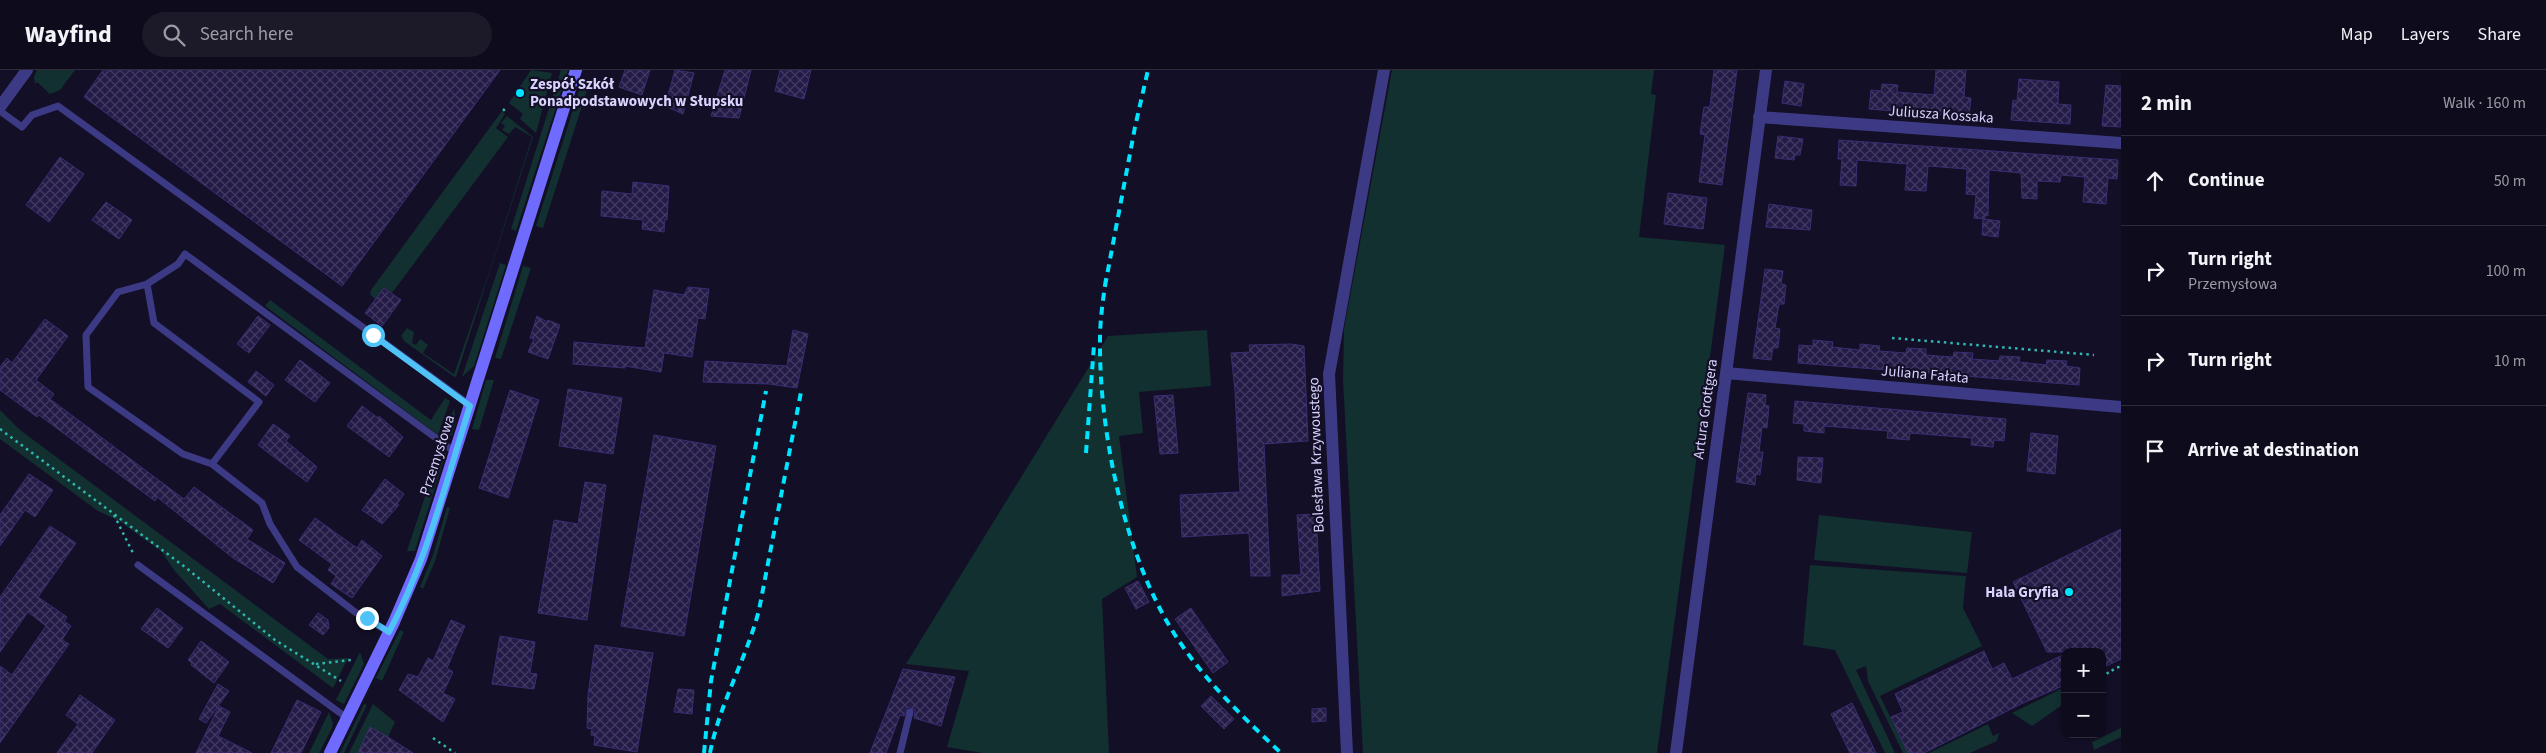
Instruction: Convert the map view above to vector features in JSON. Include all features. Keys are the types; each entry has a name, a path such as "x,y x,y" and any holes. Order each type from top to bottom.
{"street":[{"path":"0,107 27,70"},
{"name":"Przemysłowa","path":"330,753 389,632 421,559 576,70"},
{"name":"Bolesława Krzywoustego","path":"1347,753 1329,374 1384,70"},
{"name":"Artura Grottgera","path":"1676,753 1766,70"},
{"name":"Juliusza Kossaka","path":"1760,117 2121,143"},
{"name":"Juliana Fałata","path":"1726,373 2121,407"}],"lane":[{"path":"0,111 22,127 32,115 58,106 470,406"},
{"path":"389,632 355,612 297,567 270,524 262,503 212,464 183,454 88,387 86,335 118,292 147,284 178,264 185,254 455,452"},
{"path":"147,284 154,323 259,402 212,464"},
{"path":"138,564 347,718"},
{"path":"900,753 910,712"}],"path":[{"path":"503,109 507,113"},
{"path":"1892,338 2094,354"},
{"path":"0,429 192,572 275,640 304,660 316,664 341,681"},
{"path":"114,514 138,564"},
{"path":"316,664 351,660"},
{"path":"433,738 455,753"}],"green space":[{"path":"37,70 75,70 60,90 50,94 37,82 35,84 34,77"},
{"path":"531,70 552,73 536,133 520,119 523,114 509,103"},
{"path":"561,70 568,70 516,231 511,229"},
{"path":"1392,70 1654,70 1651,94 1656,95 1639,237 1725,245 1657,753 1363,753 1343,380 1344,329"},
{"path":"580,88 587,90 543,228 536,226"},
{"path":"502,111 505,114 496,128 508,137 392,293 384,288 376,300 370,294 371,290"},
{"path":"507,116 533,137 456,377 404,341 401,336 407,328 414,332 412,343 416,345 420,339 428,345 423,353 454,374 489,273 532,137 515,127 509,134 502,130 505,126 501,123"},
{"path":"500,263 506,265 474,366 462,377"},
{"path":"523,266 531,268 501,359 495,358"},
{"path":"270,300 431,420 445,398 450,401 438,435 265,306"},
{"path":"1207,330 1211,386 1139,392 1143,433 1119,436 1137,577 1102,599 1109,753 983,753 947,747 969,671 906,664 1108,336"},
{"path":"486,380 494,380 479,430 472,429"},
{"path":"454,408 456,421 452,435 444,437"},
{"path":"0,410 20,430 328,659 348,658 333,688 220,604 209,609 174,570 161,551 119,521 98,511 0,439"},
{"path":"441,448 446,453 415,551 407,551"},
{"path":"447,507 450,508 435,561 423,589 420,587 433,555"},
{"path":"1819,515 1972,532 1967,573 1814,560"},
{"path":"1810,565 1966,576 1963,608 1982,646 1880,696 1908,753 1903,753 1868,681 1866,666 1856,670 1895,753 1885,753 1835,650 1803,645"},
{"path":"400,630 404,632 382,681 376,678"},
{"path":"360,652 364,664 344,704 336,700"},
{"path":"2061,689 2061,706 2032,726 2012,713"},
{"path":"364,704 367,705 344,753 340,753"},
{"path":"373,704 395,722 388,737 370,728 358,753 349,753"},
{"path":"329,712 333,724 332,728 319,753 309,753"},
{"path":"1988,724 1993,736 1999,733 1997,741 1970,753 1929,753"},
{"path":"2121,728 2121,737 2094,750 2092,742 2100,738 2106,738 2106,735"}],"building":[{"path":"103,70 500,70 342,286 84,97"},
{"path":"625,70 650,70 642,95 619,87"},
{"path":"675,70 694,73 683,114 665,106"},
{"path":"725,70 751,70 739,118 711,116"},
{"path":"780,70 811,70 804,99 775,91"},
{"path":"1714,70 1737,70 1722,185 1699,182 1705,135 1700,134 1704,107 1710,107"},
{"path":"1936,70 1966,70 1964,97 1971,98 1969,117 1869,109 1871,90 1881,91 1882,84 1898,85 1897,92 1934,95"},
{"path":"2019,79 2059,82 2058,104 2071,105 2070,124 2011,120 2013,100 2017,101"},
{"path":"1785,81 1804,84 1801,106 1782,103"},
{"path":"2106,85 2121,86 2121,127 2102,126"},
{"path":"1778,136 1803,139 1800,155 1795,155 1794,160 1775,158"},
{"path":"1839,140 2118,160 2117,179 2108,178 2106,204 2083,202 2085,177 2061,175 2060,182 2037,181 2037,199 2022,198 2021,173 1989,170 1988,216 1985,215 1985,219 1974,218 1976,195 1966,194 1967,169 1928,166 1926,191 1905,190 1907,164 1857,160 1856,186 1840,185 1842,159 1838,159"},
{"path":"60,157 84,174 49,222 26,205"},
{"path":"633,182 669,186 667,220 665,219 664,232 642,229 643,220 601,216 602,191 632,194"},
{"path":"1668,193 1707,198 1703,229 1664,224"},
{"path":"106,202 132,220 119,239 92,220"},
{"path":"1769,204 1812,210 1810,230 1766,227"},
{"path":"1983,219 2000,221 1998,237 1982,235"},
{"path":"1765,269 1783,271 1781,284 1786,285 1784,304 1779,304 1775,328 1780,329 1778,348 1773,348 1771,360 1753,358"},
{"path":"688,287 709,289 705,319 698,318 692,357 664,353 661,372 625,366 625,368 573,364 574,342 645,348 654,290 684,295"},
{"path":"384,288 401,300 382,326 365,313"},
{"path":"258,316 270,325 249,353 237,344"},
{"path":"537,316 547,322 548,320 560,325 548,359 528,352 534,339 530,338"},
{"path":"45,319 68,336 36,380 54,394 50,399 184,499 194,487 253,530 247,539 285,563 273,583 233,558 157,497 155,501 39,415 37,417 0,390 0,367 7,358 12,363"},
{"path":"793,330 808,334 797,388 769,384 703,382 705,361 787,366"},
{"path":"1813,340 1833,342 1832,347 1860,350 1860,344 1880,346 1879,351 1906,353 1907,348 1926,349 1926,355 1953,357 1954,352 1973,353 1972,359 1999,361 2000,356 2020,357 2019,362 2046,365 2047,360 2067,361 2066,366 2080,368 2079,385 1798,363 1799,345 1813,346"},
{"path":"1291,344 1304,346 1308,441 1264,444 1270,576 1251,576 1249,533 1182,537 1180,495 1240,492 1235,391 1231,353 1250,352 1249,345"},
{"path":"300,360 330,383 315,402 285,380"},
{"path":"256,371 274,385 266,396 248,382"},
{"path":"568,389 622,398 613,454 559,446"},
{"path":"510,390 539,400 508,498 479,488"},
{"path":"1748,393 1766,395 1765,405 1769,406 1767,428 1762,427 1759,452 1763,452 1760,475 1756,474 1755,485 1736,482"},
{"path":"1173,395 1178,453 1160,454 1154,396"},
{"path":"1795,401 2006,419 2004,441 1994,440 1993,447 1971,445 1972,438 1910,433 1909,440 1887,438 1888,431 1824,426 1824,433 1804,431 1804,424 1793,423"},
{"path":"362,406 378,418 379,416 403,437 389,457 347,426"},
{"path":"273,424 290,436 286,441 317,467 307,482 258,445"},
{"path":"2031,433 2058,436 2055,474 2027,471"},
{"path":"654,435 716,446 684,636 621,626"},
{"path":"1798,457 1823,458 1821,483 1797,480"},
{"path":"29,474 53,490 35,517 25,510 0,546 0,515"},
{"path":"385,479 404,494 397,504 399,505 382,524 362,510"},
{"path":"585,482 606,485 587,620 538,613 554,520 578,524"},
{"path":"1316,514 1320,591 1282,596 1282,575 1301,575 1297,515"},
{"path":"315,518 357,548 362,540 382,556 352,598 331,584 336,576 328,570 332,564 299,540"},
{"path":"50,526 76,543 38,597 67,617 64,621 71,626 62,640 69,644 0,743 0,666 12,675 46,626 28,612 0,652 0,597"},
{"name":"Hala Gryfia","path":"2121,529 2121,659 2106,666 2106,648 2061,648 2061,652 2047,652 2013,582"},
{"path":"1138,581 1149,602 1136,609 1125,588"},
{"path":"157,608 183,628 168,648 141,629"},
{"path":"1191,608 1228,662 1213,673 1175,619"},
{"path":"318,613 328,620 329,628 323,635 309,625"},
{"path":"451,620 465,626 447,668 453,672 443,693 455,699 443,722 399,690 408,674 418,677 428,658 433,661"},
{"path":"500,636 535,642 530,673 537,674 534,689 492,684"},
{"path":"201,641 229,662 214,683 191,665 192,663 188,660"},
{"path":"595,645 653,653 637,752 594,745 595,736 591,735 592,729 587,728 588,695"},
{"path":"1984,651 1992,669 2004,663 2012,679 2061,656 2061,687 2023,703 1924,753 1908,753 1891,717 1903,712 1895,694"},
{"path":"903,669 955,677 941,726 914,718 915,710 908,707 904,716 900,715 886,753 870,753"},
{"path":"218,684 229,691 206,723 199,719"},
{"path":"678,689 694,690 692,714 674,712"},
{"path":"80,695 115,720 92,753 57,753 78,724 66,715"},
{"path":"1211,696 1234,719 1224,729 1201,706"},
{"path":"297,700 321,712 301,753 271,753"},
{"path":"1852,703 1876,753 1850,753 1831,714"},
{"path":"219,706 230,712 218,736 252,753 196,753"},
{"path":"1326,708 1326,721 1312,722 1312,709"},
{"path":"370,727 388,737 413,753 358,753"}],"railway":[{"path":"1105,286 1135,127 1148,70"},
{"path":"1106,279 1100,340 1104,415 1119,494 1143,571 1159,606 1188,654 1226,699 1281,753"},
{"path":"1086,453 1094,345"},
{"path":"704,753 711,681 766,391"},
{"path":"710,753 720,716 754,628 759,610 801,392"}],"place":[{"name":"Zespół Szkół Ponadpodstawowych w Słupsku","path":"520,93"},
{"name":"Hala Gryfia","path":"2069,592"}],"route":[{"path":"367,618 389,632 421,559 470,406 373,335"}]}
